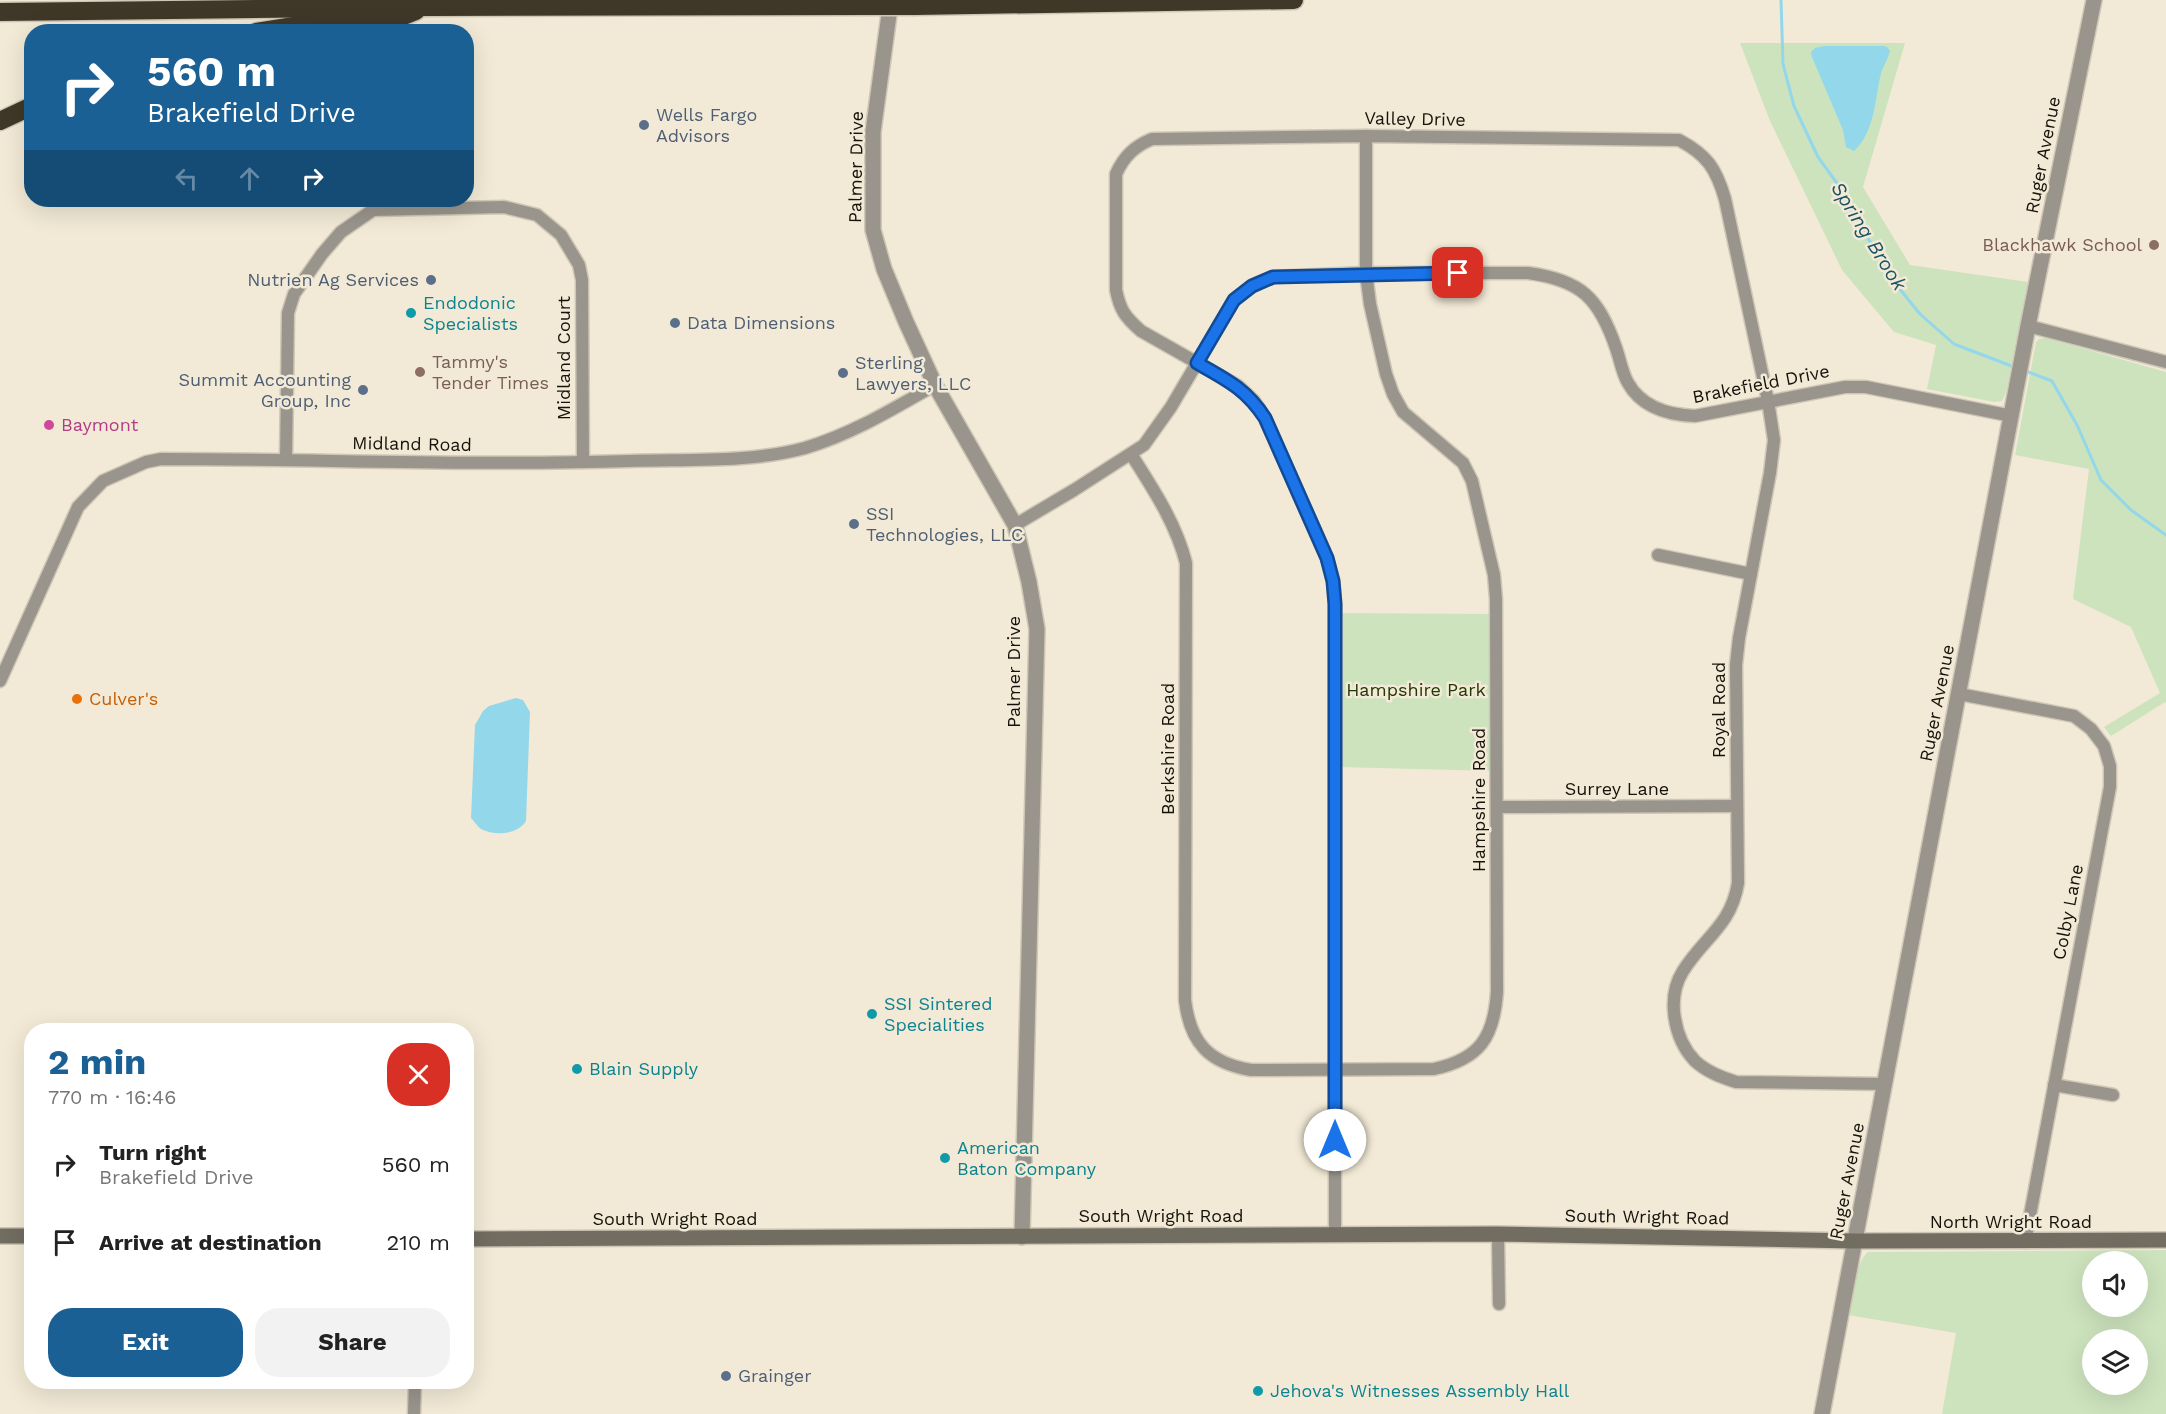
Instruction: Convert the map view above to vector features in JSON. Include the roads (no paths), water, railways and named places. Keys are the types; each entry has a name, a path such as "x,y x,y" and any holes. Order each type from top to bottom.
{"highway":[{"path":"0,12 427,7 915,6 1294,0"},
{"path":"341,24 388,22 427,7"},
{"path":"2,120 24,110"}],"main road":[{"name":"South Wright Road","path":"474,1239 1497,1234 1855,1241"},
{"path":"0,1236 24,1236"},
{"name":"North Wright Road","path":"1855,1241 2166,1240"}],"street":[{"name":"Palmer Drive","path":"891,0 873,132 873,230 884,269 935,385 1015,525 1029,582 1036,629 1022,1237"},
{"name":"Ruger Avenue","path":"1822,1414 2028,326 2094,0"},
{"name":"Valley Drive","path":"1197,363 1140,330 1128,320 1119,306 1116,290 1116,174 1128,153 1139,144 1152,139 1366,136 1679,140 1701,154"},
{"name":"Hampshire Road","path":"1335,1069 1434,1069 1452,1065 1467,1058 1479,1047 1489,1032 1495,1014 1497,992 1496,599 1494,575 1478,502 1472,481 1463,463 1403,412 1393,394 1380,351 1366,273 1366,136"},
{"name":"Royal Road","path":"1701,154 1718,177 1725,199 1774,440 1736,665 1738,883 1735,900 1726,917 1682,972 1674,995 1674,1018 1681,1041 1695,1060 1714,1074 1736,1082 1885,1084"},
{"name":"Midland Court","path":"286,459 288,313 294,294 322,254 341,232 373,210 504,207 537,215 561,235 579,265 582,280 583,462"},
{"name":"Brakefield Drive","path":"1015,525 1144,445 1171,408 1234,300 1252,286 1273,277 1366,273 1528,273 1552,276 1574,286 1592,300 1606,319 1628,383 1641,399 1657,410 1675,415 1695,416 1827,389 1866,387 2012,416"},
{"path":"2028,326 2166,362"},
{"path":"1197,363 1238,386 1254,401 1265,418 1327,558 1333,581 1335,604 1335,1235"},
{"name":"Midland Road","path":"0,681 78,507 103,481 154,460 286,459 445,463 750,457 796,450 860,428 935,385"},
{"name":"Berkshire Road","path":"1131,454 1173,525 1181,542 1186,563 1185,1000 1187,1017 1192,1032 1206,1052 1230,1066 1251,1070 1335,1069"},
{"path":"1658,555 1750,574"},
{"name":"Colby Lane","path":"1959,694 2074,717 2091,729 2104,746 2110,766 2110,787 2025,1242"},
{"name":"Surrey Lane","path":"1497,807 1737,806"},
{"path":"2054,1085 2113,1095"},
{"path":"1497,1234 1499,1304"},
{"path":"414,1414 415,1389"}],"water":[{"path":"1883,46 1890,51 1881,73 1870,125 1854,151 1846,147 1843,130 1812,57 1811,52 1815,48"},
{"path":"516,698 523,700 530,712 526,821 511,832 493,833 481,829 471,818 475,725 483,711 489,706"}],"waterway":[{"name":"Spring Brook","path":"1781,0 1783,64 1794,106 1818,157 1842,190 1894,282 1920,314 1954,344 2014,367"},
{"name":"Spring Brook","path":"2023,370 2052,381 2077,425 2101,480 2131,510 2166,535"}],"place":[{"name":"Wells Fargo Advisors","path":"644,125"},
{"name":"Blackhawk School","path":"2154,245"},
{"name":"Nutrien Ag Services","path":"431,280"},
{"name":"Endodonic Specialists","path":"411,313"},
{"name":"Data Dimensions","path":"675,323"},
{"name":"Tammy's Tender Times","path":"420,372"},
{"name":"Sterling Lawyers, LLC","path":"843,373"},
{"name":"Summit Accounting Group, Inc","path":"363,390"},
{"name":"Baymont","path":"49,425"},
{"name":"SSI Technologies, LLC","path":"854,524"},
{"name":"Culver's","path":"77,699"},
{"name":"SSI Sintered Specialities","path":"872,1014"},
{"name":"Blain Supply","path":"577,1069"},
{"name":"American Baton Company","path":"945,1158"},
{"name":"Grainger","path":"726,1376"},
{"name":"Jehova's Witnesses Assembly Hall","path":"1258,1391"}],"park label":[{"name":"Hampshire Park","path":"1416,690"}]}
